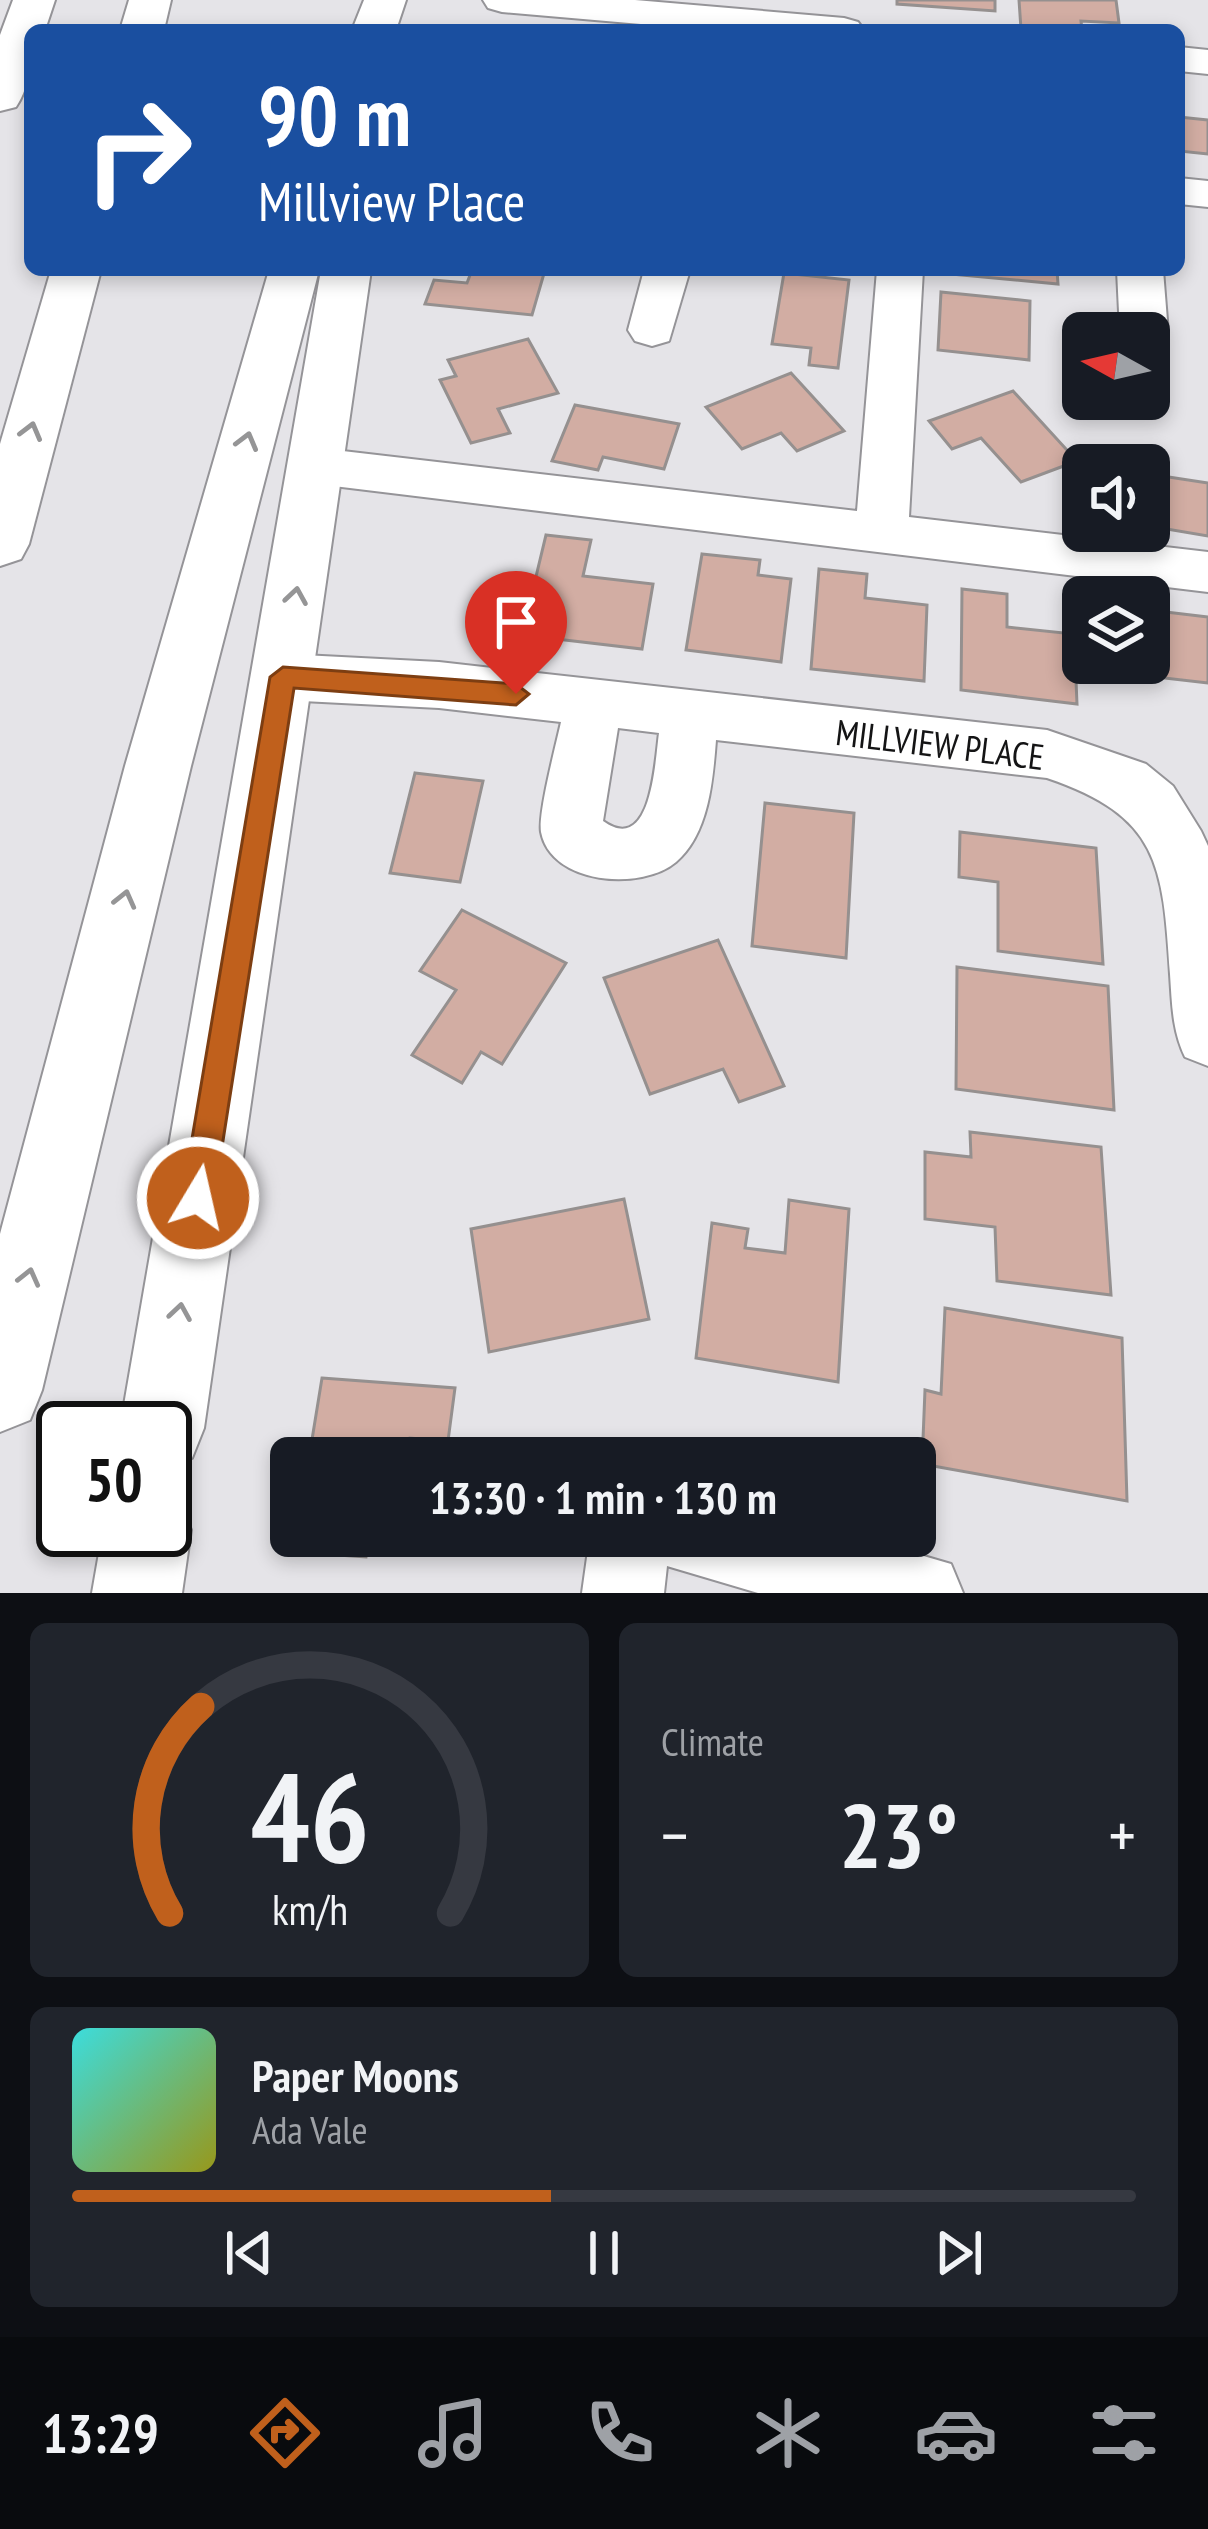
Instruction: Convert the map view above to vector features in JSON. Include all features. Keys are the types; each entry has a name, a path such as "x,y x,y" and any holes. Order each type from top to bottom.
{"main road":[{"path":"0,97 24,29"},
{"path":"0,544 74,276"},
{"path":"0,1390 158,766 292,276"},
{"path":"166,1401 345,276"},
{"path":"137,1593 143,1557"}],"street":[{"path":"502,0 776,24"},
{"path":"652,330 666,276"},
{"path":"881,536 900,276"},
{"path":"1140,276 1143,312"},
{"path":"317,466 1208,572"},
{"name":"MILLVIEW PLACE","path":"283,677 440,686 1047,754 1123,781 1166,814 1189,874 1208,1035"},
{"path":"593,703 572,831 594,852 624,856 655,848 671,830 690,714"},
{"path":"623,1593 627,1557"},
{"path":"775,1557 922,1593"}],"building":[{"path":"897,0 995,0 995,11 897,4"},
{"path":"1019,0 1116,0 1119,23 1081,21 1021,24"},
{"path":"1185,118 1208,120 1208,154 1185,152"},
{"path":"470,276 543,276 532,315 425,304 434,280 467,283"},
{"path":"783,276 849,280 838,368 809,365 811,348 772,344"},
{"path":"972,276 1057,276 1058,284"},
{"path":"941,292 1030,301 1029,360 938,350"},
{"path":"528,339 558,393 498,409 510,433 471,443 440,380 456,376 448,360"},
{"path":"791,373 844,431 797,451 781,433 742,449 706,407"},
{"path":"1013,391 1062,445 1062,467 1021,482 981,438 952,449 929,421"},
{"path":"575,405 679,424 664,469 603,457 598,470 552,461"},
{"path":"1170,477 1208,483 1208,536 1170,530"},
{"path":"546,535 591,540 583,576 653,584 642,649 522,635"},
{"path":"702,554 760,560 758,575 791,579 781,662 686,650"},
{"path":"819,569 867,574 865,598 927,605 924,681 811,669"},
{"path":"962,589 1007,594 1007,627 1062,633 1062,684 1076,684 1077,704 961,690"},
{"path":"1170,612 1208,617 1208,683 1170,679"},
{"path":"415,773 483,781 460,882 390,873"},
{"path":"765,803 854,813 846,958 752,946"},
{"path":"960,832 1096,848 1103,964 998,951 998,882 959,877"},
{"path":"462,910 566,963 502,1064 481,1052 462,1083 412,1055 456,990 420,971"},
{"path":"718,940 784,1086 739,1102 723,1069 650,1094 604,978"},
{"path":"957,967 1108,986 1114,1110 956,1089"},
{"path":"970,1132 1101,1147 1111,1295 997,1281 995,1227 925,1219 925,1152 971,1157"},
{"path":"624,1199 649,1319 489,1352 471,1229"},
{"path":"789,1200 849,1209 838,1382 696,1358 712,1223 748,1229 745,1248 785,1253"},
{"path":"945,1308 1122,1338 1127,1501 936,1467 936,1437 923,1437 925,1390 941,1394"},
{"path":"322,1378 455,1388 449,1437 312,1437"}],"route":[{"path":"198,1198 283,677 516,694"}]}
